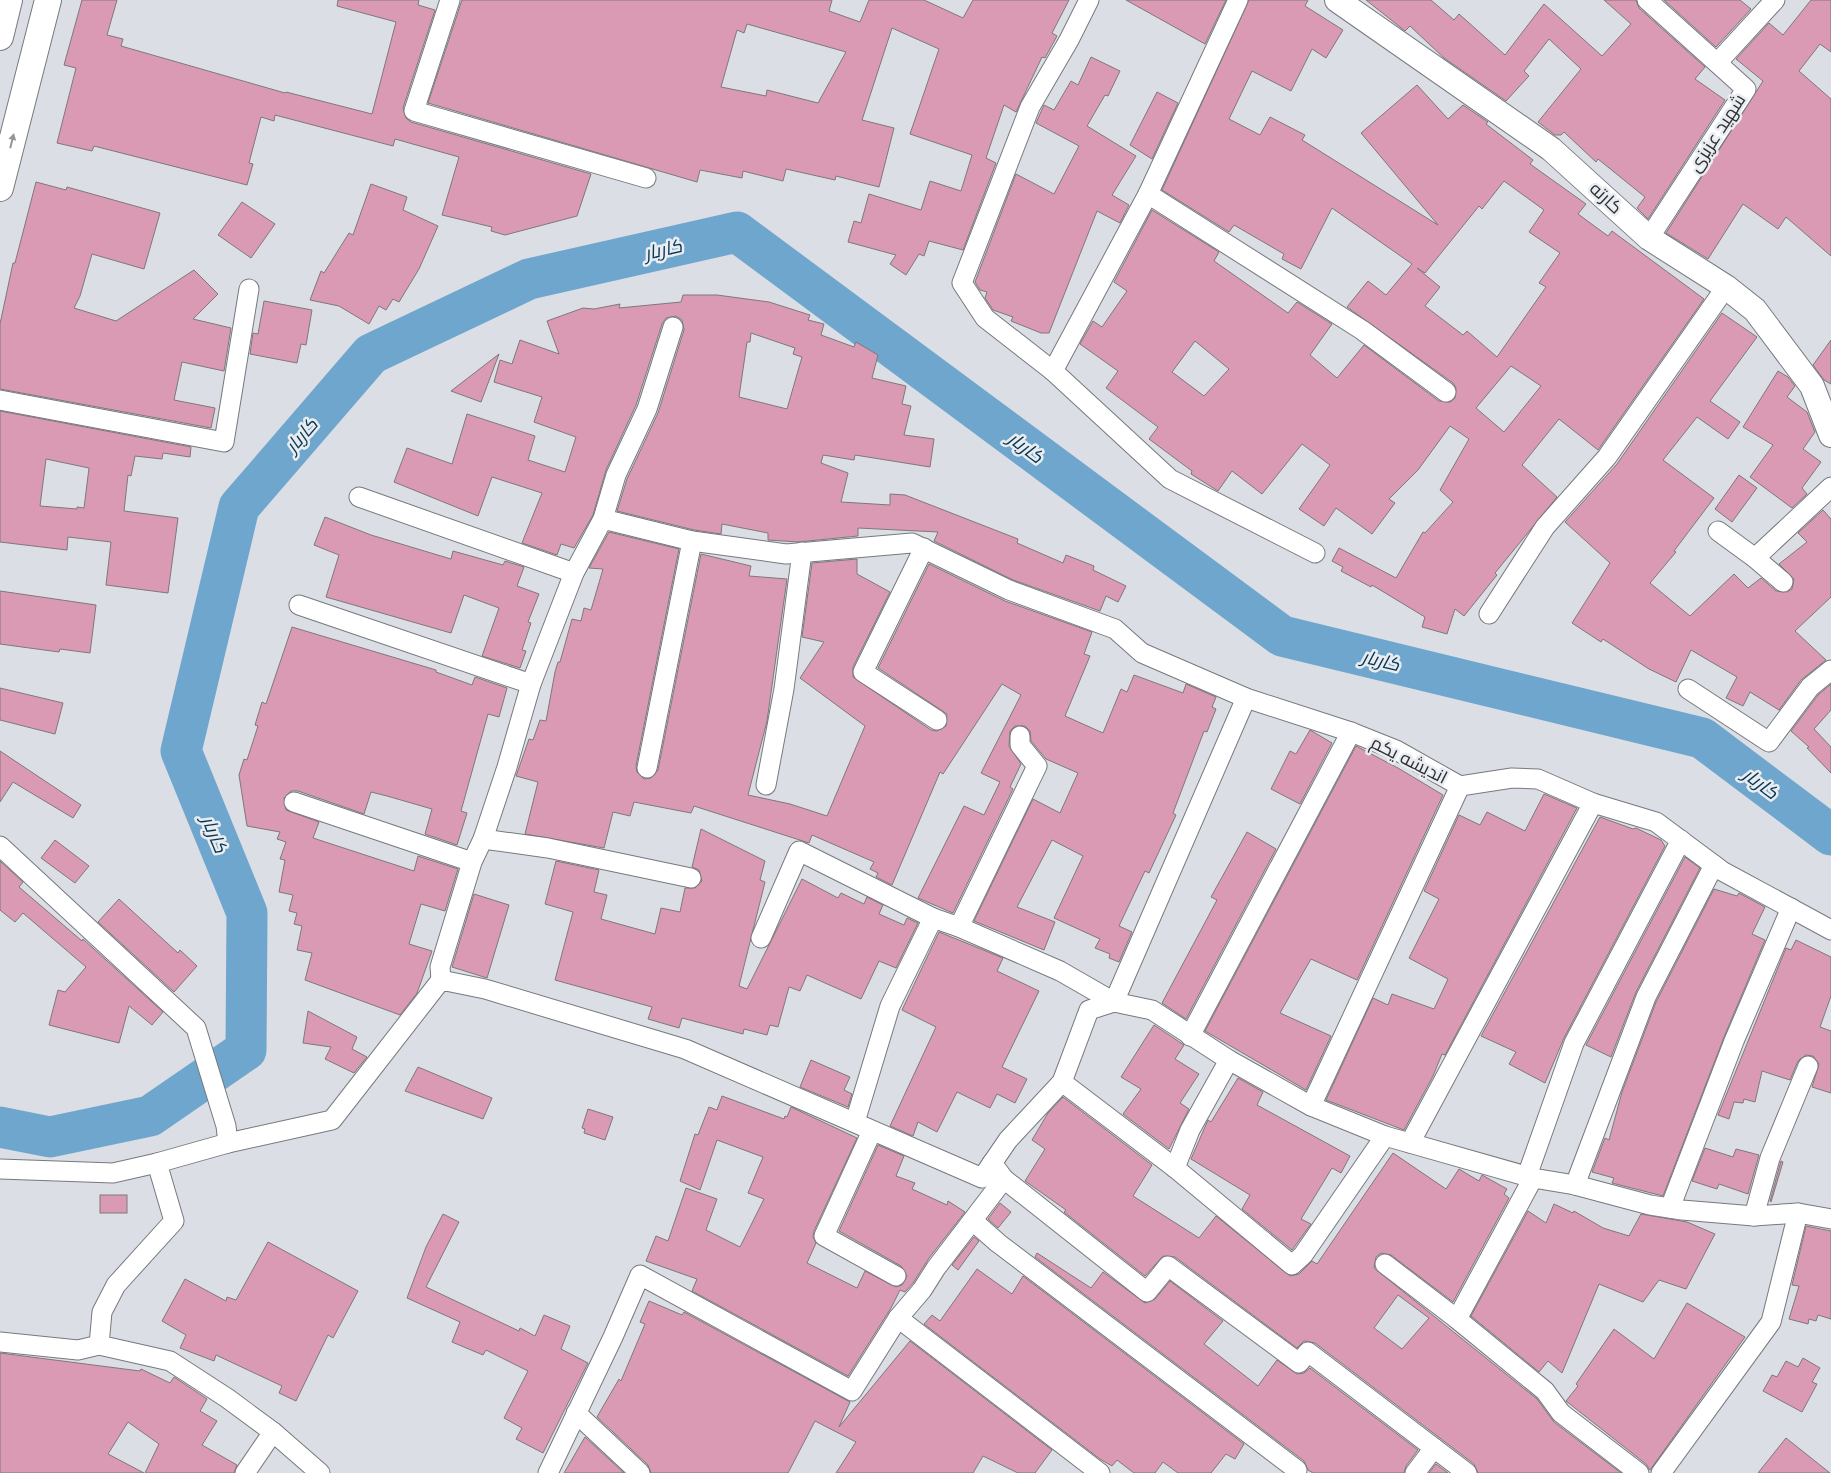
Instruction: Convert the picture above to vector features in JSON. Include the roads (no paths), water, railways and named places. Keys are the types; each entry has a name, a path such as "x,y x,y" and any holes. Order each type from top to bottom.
{"main road":[{"path":"0,37 10,0"},
{"path":"0,188 48,0"}],"street":[{"path":"450,0 414,111 646,178"},
{"path":"1089,0 1069,40 1030,108 962,283 985,318 1053,371 1170,479 1315,553"},
{"path":"1053,371 1148,194 1238,0"},
{"name":"کارته","path":"1338,0 1551,149 1649,238 1726,287 1755,310 1824,400 1831,435"},
{"name":"شهید عزیزی","path":"1647,0 1746,89 1649,238"},
{"path":"1718,62 1775,0"},
{"path":"1148,194 1362,330 1446,392"},
{"path":"1489,614 1545,527 1607,457 1726,287"},
{"path":"0,400 224,442 249,289"},
{"path":"0,1169 113,1173 157,1163 227,1135 332,1120 441,980 440,967 472,862 483,839 507,767 531,684 574,573 603,519 620,462 647,409 673,328"},
{"path":"1756,558 1831,487"},
{"path":"358,497 574,573"},
{"name":"اندیشه یکم","path":"603,519 692,541 786,554 912,542 1009,590 1115,629 1142,653 1246,698 1350,732 1396,750 1460,786 1512,778 1538,779 1593,803 1656,822 1714,864 1831,930"},
{"path":"1718,531 1756,558 1783,582"},
{"path":"647,768 692,541"},
{"path":"924,548 863,672 937,720"},
{"path":"766,785 784,689 802,552"},
{"path":"299,605 531,684"},
{"path":"1688,689 1769,742 1810,687 1831,670"},
{"path":"441,980 485,989 685,1049 982,1178 1008,1140 1062,1082 1089,1010 1114,1002 1246,698"},
{"path":"1190,1036 1350,732"},
{"path":"959,927 1037,766 1020,745 1020,736"},
{"path":"1311,1106 1460,786"},
{"path":"294,802 472,862"},
{"path":"1410,1143 1593,803"},
{"path":"483,839 548,848 692,878"},
{"path":"1457,1318 1530,1177 1574,1043 1681,840"},
{"path":"0,846 196,1028 227,1135"},
{"path":"761,938 799,851 933,918 959,927 1060,972 1114,1002 1152,1010 1229,1060 1311,1106 1385,1136 1530,1177 1575,1185 1670,1208 1754,1216 1798,1213 1831,1219"},
{"path":"1575,1185 1646,997 1714,864"},
{"path":"1670,1208 1734,1041 1791,908"},
{"path":"855,1122 890,1006 933,918"},
{"path":"1175,1168 1190,1130 1229,1060"},
{"path":"1754,1216 1770,1158 1808,1066"},
{"path":"1062,1082 1175,1168 1292,1265 1303,1254 1385,1136"},
{"path":"872,1131 824,1236 896,1276"},
{"path":"99,1345 102,1312 116,1285 174,1221 157,1163"},
{"path":"992,1163 1004,1179 1147,1292 1168,1266 1299,1364 1308,1352 1467,1473"},
{"path":"548,1473 614,1337 640,1274 852,1391 898,1318 922,1290 936,1268 1004,1179"},
{"path":"1661,1473 1771,1322 1798,1213"},
{"path":"973,1221 1297,1470"},
{"path":"1385,1264 1457,1318 1545,1391 1561,1413 1639,1473"},
{"path":"898,1318 1100,1473"},
{"path":"0,1342 78,1350 99,1345 170,1361 227,1398 273,1432 320,1473"},
{"path":"576,1413 640,1473"},
{"path":"246,1473 273,1432"},
{"path":"1415,1473 1434,1448"}],"waterway":[{"name":"کاربار","path":"0,1127 50,1137 150,1116 246,1050 247,913 181,751 239,507 371,354 529,279 737,232 1282,636 1702,738 1831,835"}]}
